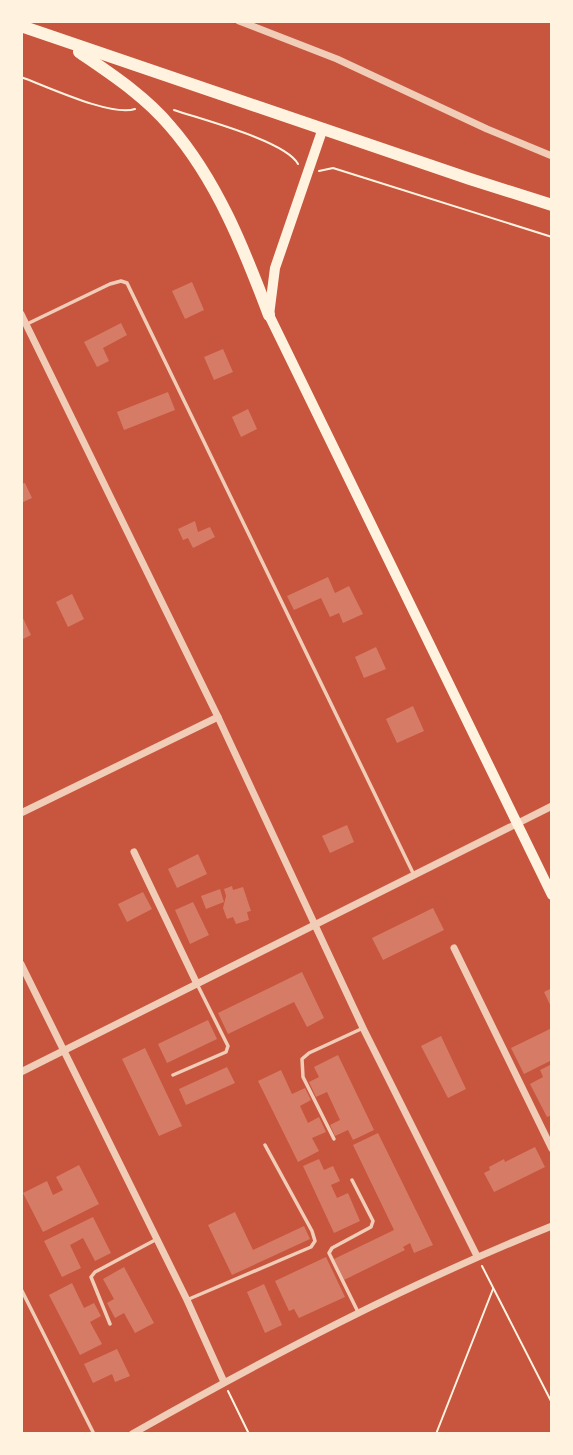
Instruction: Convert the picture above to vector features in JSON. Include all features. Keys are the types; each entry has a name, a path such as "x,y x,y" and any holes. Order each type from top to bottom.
{"highway":[{"path":"21,26 552,205"},
{"path":"63,42 104,69 148,104 169,124 194,156 242,244 269,315"}],"main road":[{"path":"323,128 275,268 269,315 552,895"}],"street":[{"path":"239,21 337,59 487,129 552,156"},
{"path":"21,314 218,717 363,1028 477,1256"},
{"path":"21,813 218,717"},
{"path":"21,1073 552,806"},
{"path":"134,852 197,984"},
{"path":"454,948 552,1149"},
{"path":"21,964 187,1300 224,1381"},
{"path":"132,1434 224,1381 359,1314 477,1256 552,1226"}],"lane":[{"path":"25,325 110,284 121,281 127,283 414,875"},
{"path":"173,1075 226,1052 228,1046 197,984"},
{"path":"334,1139 303,1077 302,1059 309,1053 363,1028"},
{"path":"187,1300 311,1247 315,1241 313,1231 265,1145"},
{"path":"352,1180 373,1221 371,1227 332,1248 329,1253 359,1314"},
{"path":"110,1324 91,1277 95,1272 157,1239"},
{"path":"21,1289 94,1434"}],"path":[{"path":"21,77 104,108 129,111 148,104"},
{"path":"171,109 271,144 295,158 300,167 321,171 333,168 552,237"},
{"path":"477,1256 552,1404"},
{"path":"436,1434 493,1287"},
{"path":"224,1381 248,1434"}],"building":[{"path":"192,282 204,310 185,319 172,291"},
{"path":"121,323 127,335 103,348 109,361 97,367 84,342"},
{"path":"223,349 233,372 214,380 204,357"},
{"path":"168,392 175,410 124,430 117,412"},
{"path":"248,409 257,429 241,437 232,417"},
{"path":"25,483 32,498 21,503 21,484"},
{"path":"195,521 198,532 210,527 215,537 193,548 188,538 183,540 178,529"},
{"path":"328,577 335,593 349,586 363,614 343,623 339,613 330,617 321,598 294,610 287,596"},
{"path":"72,594 84,619 68,627 56,602"},
{"path":"21,614 31,635 21,640"},
{"path":"376,647 386,669 364,678 355,657"},
{"path":"413,706 424,731 397,743 386,719"},
{"path":"347,825 354,842 330,853 322,836"},
{"path":"198,854 207,874 177,888 168,869"},
{"path":"232,886 233,890 243,887 251,911 247,912 249,920 236,924 233,917 227,919 223,908 226,896 224,889"},
{"path":"220,889 224,902 206,909 201,896"},
{"path":"143,892 152,909 127,922 118,904"},
{"path":"193,902 209,935 190,944 175,910"},
{"path":"433,908 444,930 383,960 372,938"},
{"path":"302,972 324,1018 307,1027 294,1002 228,1034 218,1013"},
{"path":"552,988 552,1009 544,992"},
{"path":"208,1020 217,1039 167,1063 158,1044"},
{"path":"552,1028 552,1060 524,1074 511,1048"},
{"path":"441,1036 466,1089 448,1098 421,1046"},
{"path":"145,1048 182,1126 159,1136 122,1059"},
{"path":"338,1055 374,1130 353,1140 348,1130 335,1136 330,1125 340,1120 327,1092 316,1097 309,1082 319,1077 314,1067"},
{"path":"552,1064 552,1115 547,1117 530,1084 543,1077 540,1070"},
{"path":"227,1067 235,1083 186,1105 179,1089"},
{"path":"281,1070 292,1094 305,1088 311,1100 300,1106 308,1123 319,1117 326,1132 312,1138 319,1151 298,1162 258,1081"},
{"path":"378,1133 433,1245 414,1253 410,1243 403,1247 405,1250 344,1280 334,1259 394,1230 353,1145"},
{"path":"535,1147 545,1167 494,1192 484,1173 490,1170 489,1167"},
{"path":"319,1159 324,1170 333,1166 340,1181 331,1185 337,1198 348,1193 360,1221 334,1233 303,1166"},
{"path":"79,1165 99,1204 43,1232 23,1193 47,1181 53,1195 63,1190 56,1177"},
{"path":"235,1212 253,1250 304,1226 310,1239 232,1275 208,1225"},
{"path":"93,1217 111,1253 95,1261 83,1238 70,1245 81,1268 62,1277 44,1241"},
{"path":"326,1257 345,1297 299,1318 294,1309 289,1311 275,1281"},
{"path":"124,1267 154,1323 135,1333 124,1313 115,1318 107,1303 114,1299 103,1279"},
{"path":"72,1283 84,1308 94,1303 101,1316 90,1322 102,1344 80,1355 49,1295"},
{"path":"264,1284 282,1325 265,1333 247,1292"},
{"path":"117,1349 130,1376 115,1382 112,1374 93,1383 84,1364"}]}
